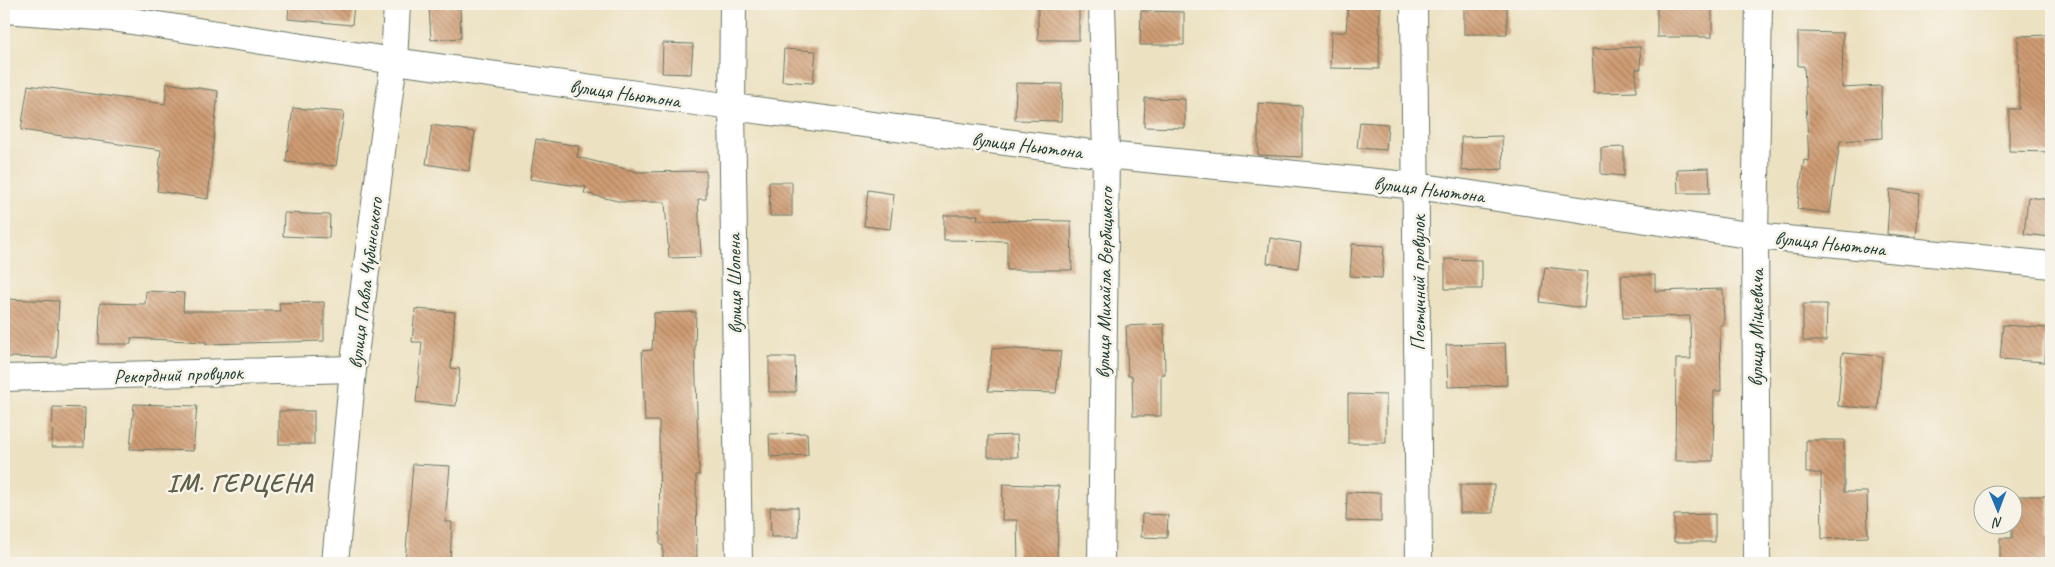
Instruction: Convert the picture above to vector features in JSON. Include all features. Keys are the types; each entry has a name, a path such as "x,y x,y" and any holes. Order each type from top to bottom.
{"street":[{"name":"вулиця Павла Чубинського","path":"335,563 353,369 394,61 397,4"},
{"name":"вулиця Шопена","path":"733,4 732,108 739,563"},
{"name":"вулиця Михайла Вербицького","path":"1101,563 1106,155 1102,4"},
{"name":"Поетичний провулок","path":"1414,4 1419,563"},
{"name":"вулиця Міцкевича","path":"1757,563 1755,236 1759,4"},
{"name":"вулиця Ньютона","path":"4,10 113,11 394,61 732,108 1106,155 1417,186 1755,236 2051,264"},
{"name":"Рекордний провулок","path":"4,378 353,369"}],"building":[{"path":"289,4 354,4 352,25 288,19"},
{"path":"1348,4 1380,4 1379,69 1330,68 1331,32 1346,32"},
{"path":"1464,4 1507,4 1507,34 1464,34"},
{"path":"1657,4 1712,4 1712,37 1657,37"},
{"path":"1038,5 1079,5 1079,40 1038,40"},
{"path":"460,6 461,38 431,40 429,7"},
{"path":"1141,11 1184,12 1184,45 1140,45"},
{"path":"1798,32 1843,33 1842,88 1881,86 1882,138 1840,141 1830,213 1797,209 1804,160 1809,161 1804,66 1798,66"},
{"path":"2051,35 2051,152 2009,151 2009,109 2019,109 2018,36"},
{"path":"663,43 693,44 691,74 662,73"},
{"path":"1640,47 1641,69 1636,69 1636,92 1594,93 1592,49"},
{"path":"784,49 816,51 813,83 782,81"},
{"path":"167,83 218,91 208,199 157,191 161,150 21,130 28,85 165,104"},
{"path":"1016,83 1062,84 1061,121 1015,120"},
{"path":"1145,98 1185,99 1185,128 1144,127"},
{"path":"1258,103 1302,106 1302,157 1258,155"},
{"path":"293,108 344,112 336,166 286,162"},
{"path":"1360,122 1388,124 1386,150 1357,148"},
{"path":"432,125 475,132 469,171 426,164"},
{"path":"1502,136 1503,169 1462,171 1461,137"},
{"path":"536,139 579,146 577,157 638,172 706,171 706,199 698,199 701,257 669,258 665,202 622,202 584,193 586,187 530,179"},
{"path":"1624,147 1624,176 1601,174 1601,148"},
{"path":"1709,168 1710,193 1678,193 1677,169"},
{"path":"769,182 792,182 792,216 770,216"},
{"path":"1890,189 1920,194 1916,237 1887,234"},
{"path":"868,190 894,194 890,229 864,226"},
{"path":"2028,197 2051,200 2051,237 2024,234"},
{"path":"284,213 330,215 329,238 283,236"},
{"path":"944,215 978,215 977,220 1071,221 1072,270 1007,270 1007,241 944,240"},
{"path":"1270,238 1301,243 1298,268 1267,263"},
{"path":"1352,244 1384,246 1382,278 1350,276"},
{"path":"1445,259 1482,260 1482,289 1445,289"},
{"path":"1545,267 1588,272 1584,308 1540,302"},
{"path":"1621,275 1655,275 1655,291 1723,289 1724,325 1720,325 1721,391 1714,391 1713,461 1675,461 1676,359 1691,359 1690,316 1623,318"},
{"path":"146,291 184,293 183,311 280,311 279,303 324,302 324,341 206,344 206,342 131,338 131,344 99,344 100,303 145,304"},
{"path":"4,299 59,301 56,358 4,357"},
{"path":"1803,304 1827,304 1826,341 1803,341"},
{"path":"415,309 455,312 451,368 460,369 456,406 416,402 422,342 412,342"},
{"path":"696,312 695,349 699,475 696,475 697,563 663,563 663,545 660,545 659,421 645,421 642,351 652,350 654,313"},
{"path":"1164,324 1165,374 1161,374 1161,416 1133,416 1132,376 1128,376 1126,326"},
{"path":"2003,325 2047,328 2045,362 2000,359"},
{"path":"1505,343 1507,385 1448,387 1446,345"},
{"path":"992,348 1061,351 1056,393 988,391"},
{"path":"1842,353 1882,356 1878,409 1838,406"},
{"path":"769,357 795,357 796,392 769,392"},
{"path":"1348,394 1386,395 1386,443 1348,443"},
{"path":"134,404 197,406 193,451 130,449"},
{"path":"53,407 85,408 84,447 52,447"},
{"path":"279,411 314,411 314,444 279,444"},
{"path":"807,433 808,455 770,457 769,434"},
{"path":"1017,435 1018,457 988,457 988,436"},
{"path":"1806,440 1844,440 1844,492 1867,492 1868,537 1822,539 1821,473 1806,473"},
{"path":"413,464 450,466 445,522 452,522 450,563 405,563"},
{"path":"1003,484 1059,486 1057,563 1018,563 1017,520 1002,520"},
{"path":"1460,485 1494,485 1493,513 1460,513"},
{"path":"1347,492 1381,493 1381,522 1346,521"},
{"path":"2022,496 2049,496 2048,537 2051,537 2051,563 2000,563 2000,538 2012,538 2012,534 2022,534"},
{"path":"770,507 798,507 799,537 771,537"},
{"path":"1142,514 1168,515 1167,538 1141,537"},
{"path":"1715,514 1715,542 1674,542 1674,515"}],"district":[{"name":"ІМ. ГЕРЦЕНА","path":"240,482"}]}
